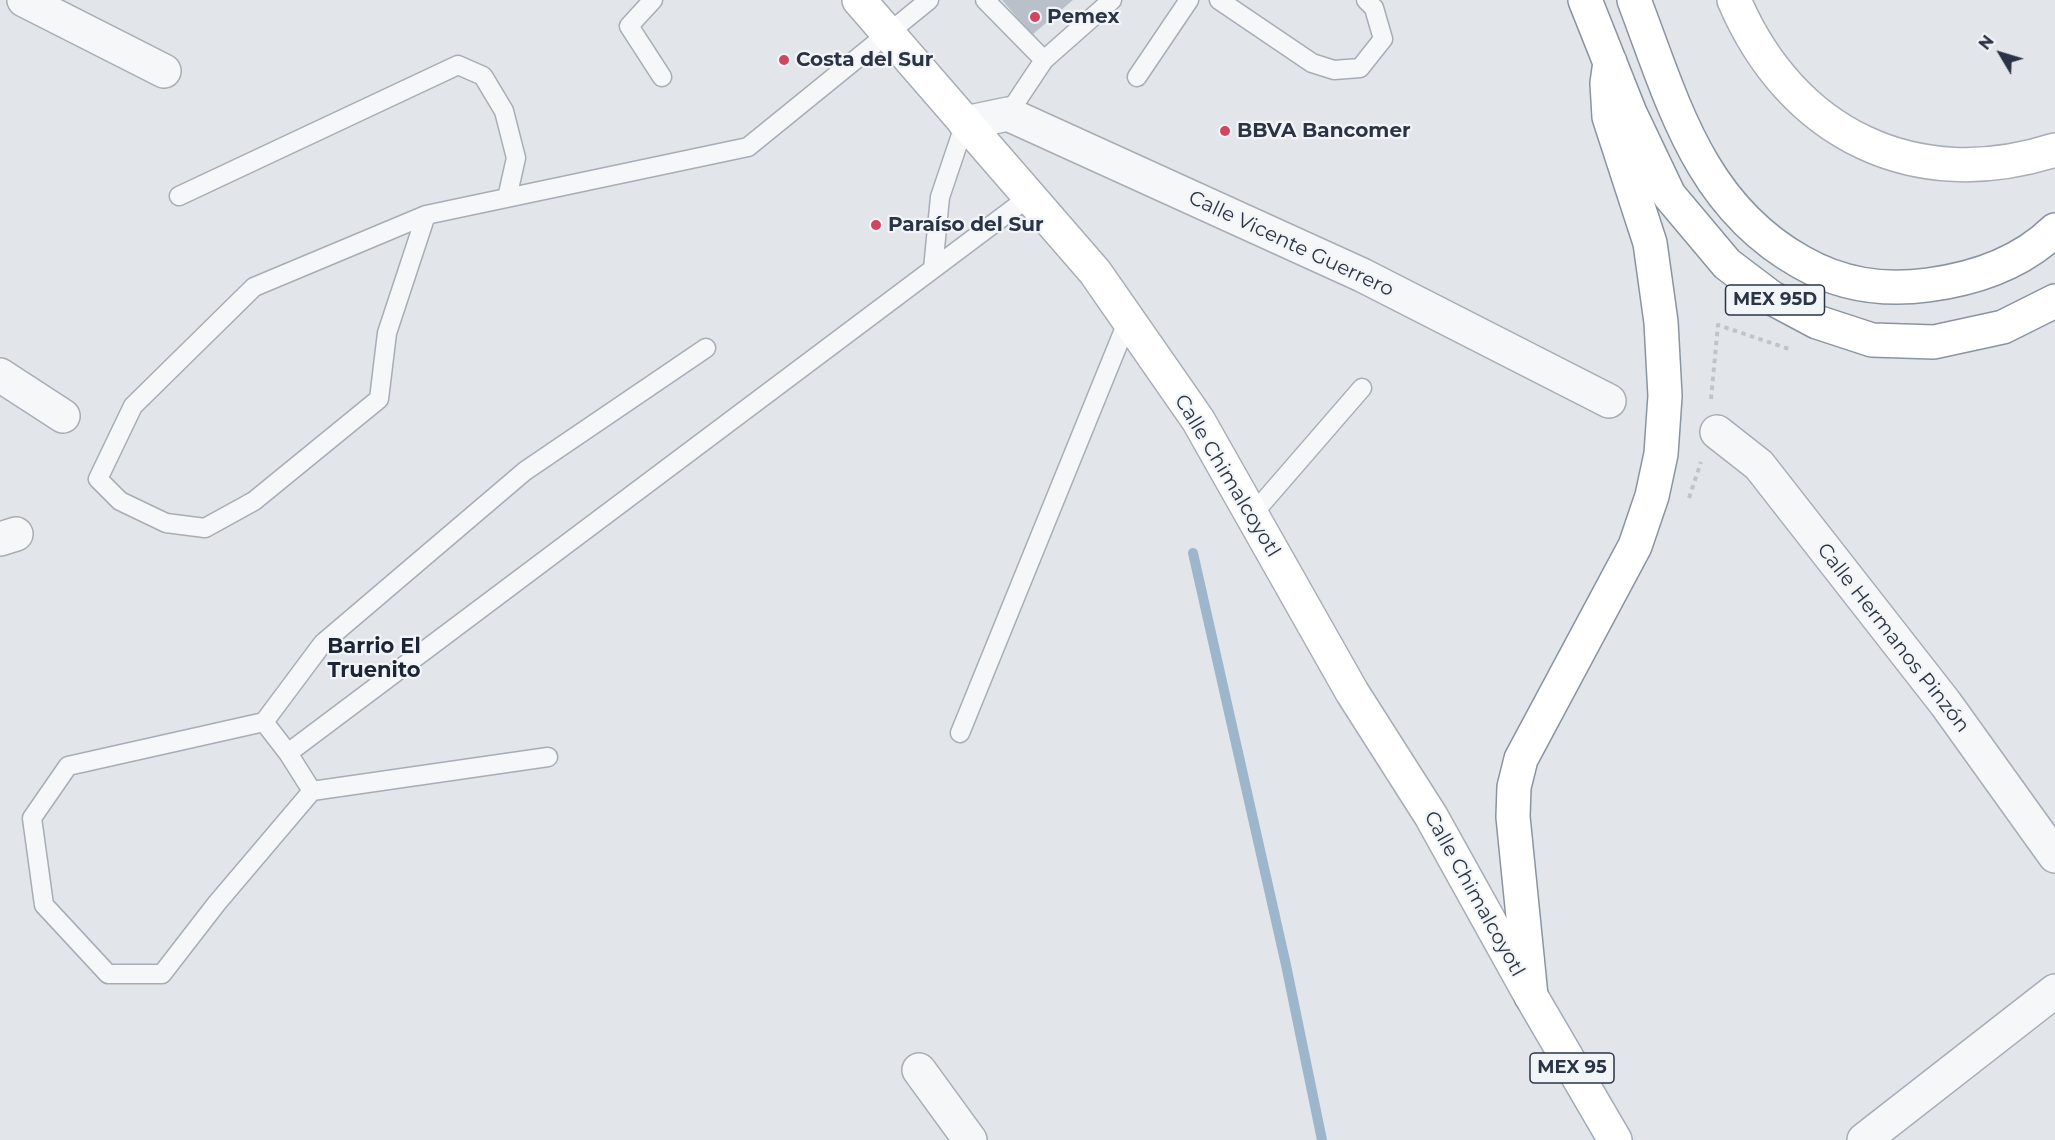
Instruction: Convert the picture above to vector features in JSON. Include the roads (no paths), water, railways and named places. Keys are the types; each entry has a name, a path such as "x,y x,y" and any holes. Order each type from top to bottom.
{"main road":[{"name":"Calle Chimalcoyotl","path":"859,0 1095,272 1198,420 1352,692 1431,816 1531,996"},
{"path":"1531,996 1513,817 1514,787 1521,759 1635,546 1652,496 1661,454 1665,396 1661,322 1650,243 1609,117 1607,83 1610,62 1585,0"},
{"path":"1634,0 1664,78 1701,163 1725,200 1745,223 1780,250 1818,272 1853,285 1904,288 1960,281 2007,263 2044,240 2055,230"},
{"path":"1734,0 1764,57 1793,93 1831,125 1865,143 1911,160 1970,165 2023,160 2055,150"},
{"name":"MEX 95D","path":"1610,62 1669,195 1727,264 1772,298 1817,322 1872,340 1934,342 2003,327 2055,301"},
{"name":"MEX 95","path":"1531,996 1615,1140"}],"street":[{"path":"24,0 164,71"},
{"path":"965,123 1008,114"},
{"name":"Calle Vicente Guerrero","path":"1008,114 1362,275 1609,401"},
{"path":"0,375 63,416"},
{"name":"Calle Hermanos Pinzón","path":"1717,432 1759,465 1946,704 2055,856"},
{"path":"1863,1140 2055,991"},
{"path":"919,1070 970,1140"}],"lane":[{"path":"653,0 630,26 662,77"},
{"path":"426,215 387,333 379,399 254,501 205,528 166,523 120,501 98,479 133,406 254,286 426,215 748,147 929,0"},
{"path":"985,0 1044,60"},
{"path":"1008,114 1044,60 1112,0"},
{"path":"1137,78 1189,0"},
{"path":"1219,0 1312,63 1334,70 1360,68 1383,39 1374,8 1366,0"},
{"path":"179,196 458,65 483,76 504,111 516,158 507,198"},
{"path":"933,269 940,197 965,123"},
{"path":"288,753 1029,197"},
{"path":"960,733 1128,320"},
{"path":"548,758 312,791 217,903 162,974 108,974 44,905 32,818 68,766 264,722 323,643 525,471 706,348"},
{"path":"1252,515 1362,388"},
{"path":"264,722 288,753 312,791"}],"waterway":[{"path":"1193,553 1286,965 1322,1140"}],"place":[{"name":"Pemex","path":"1035,17"},
{"name":"Costa del Sur","path":"784,60"},
{"name":"BBVA Bancomer","path":"1225,131"},
{"name":"Paraíso del Sur","path":"876,225"}],"district":[{"name":"Barrio El Truenito","path":"374,659"}]}
